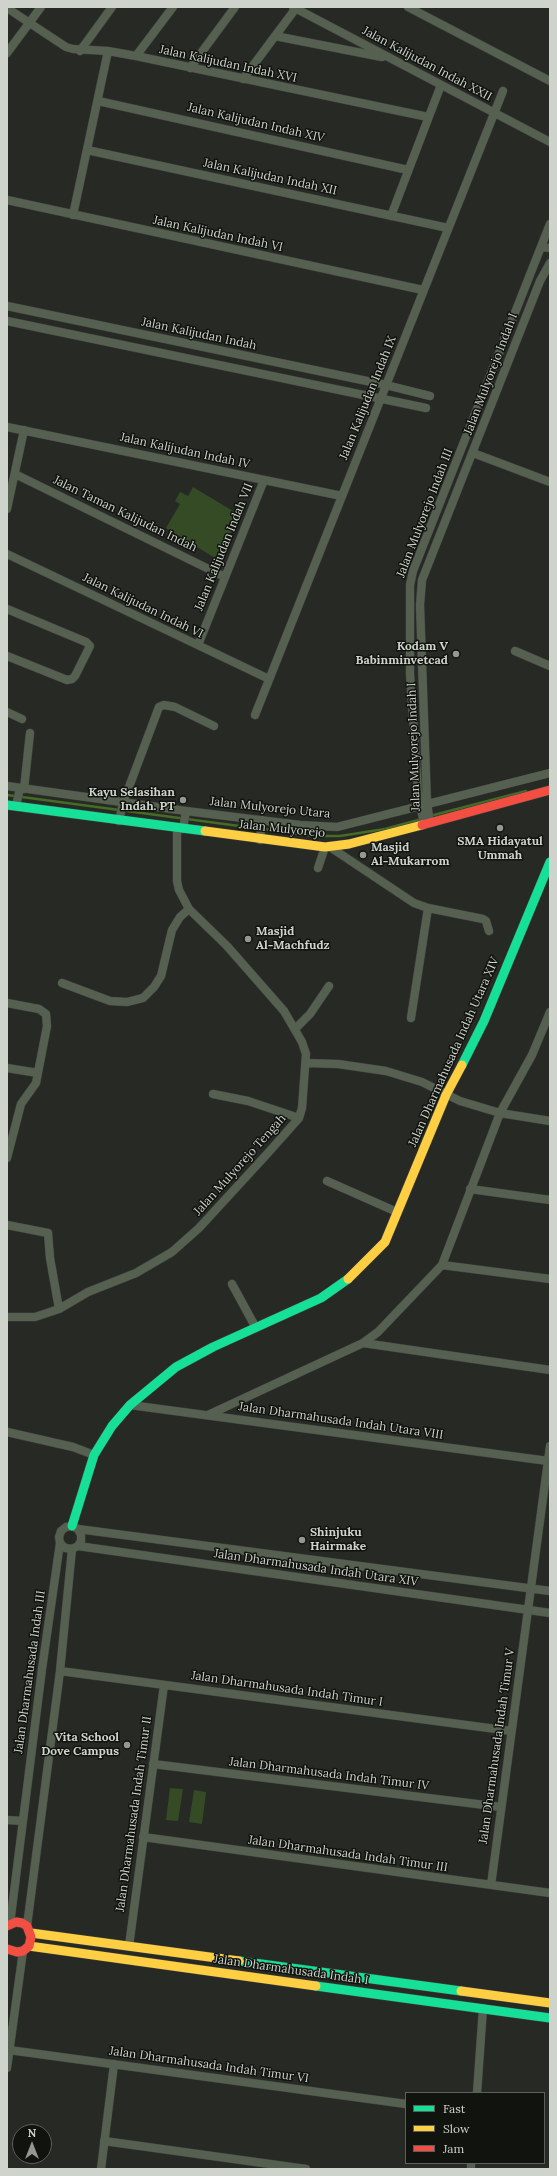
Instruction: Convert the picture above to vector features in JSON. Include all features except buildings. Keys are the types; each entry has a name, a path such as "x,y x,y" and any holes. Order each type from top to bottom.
{"main road":[{"name":"Jalan Mulyorejo","path":"13,804 328,847 349,844 550,790"},
{"name":"Jalan Dharmahusada Indah Utara XIV","path":"75,1528 94,1455 112,1426 130,1405 176,1367 213,1347 321,1298 339,1287 378,1252 385,1242 446,1095 484,1021 550,862"},
{"name":"Jalan Dharmahusada Indah I","path":"9,1925 16,1922 29,1930 129,1946 550,2003"},
{"path":"26,1948 29,1930"},
{"name":"Jalan Dharmahusada Indah I","path":"7,1949 17,1952 26,1948 323,1986 550,2018"},
{"path":"323,1986 324,1972"}],"street":[{"path":"7,53 41,7"},
{"path":"80,51 112,7"},
{"path":"136,56 173,7"},
{"path":"190,68 234,7"},
{"path":"408,7 550,81"},
{"name":"Jalan Kalijudan Indah XVI","path":"7,8 66,47 80,51 108,51 136,56 428,118"},
{"path":"243,79 294,8"},
{"name":"Jalan Kalijudan Indah XXII","path":"294,8 550,142"},
{"path":"275,36 392,59"},
{"path":"73,215 108,51"},
{"path":"391,216 440,85"},
{"name":"Jalan Kalijudan Indah IX","path":"255,715 503,90"},
{"name":"Jalan Kalijudan Indah XIV","path":"98,101 408,170"},
{"name":"Jalan Kalijudan Indah XII","path":"87,150 448,228"},
{"name":"Jalan Kalijudan Indah VI","path":"7,200 424,290"},
{"name":"Jalan Mulyorejo Indah III","path":"427,822 410,674 409,603 413,571 550,224"},
{"path":"541,247 550,248"},
{"name":"Jalan Mulyorejo Indah I","path":"424,806 423,673 420,605 422,580 540,281 550,263"},
{"name":"Jalan Kalijudan Indah","path":"7,306 386,385 430,396"},
{"name":"Jalan Kalijudan Indah","path":"7,321 381,397 426,408"},
{"name":"Jalan Kalijudan Indah IV","path":"7,427 342,496"},
{"path":"7,509 24,430"},
{"path":"473,453 550,482"},
{"name":"Jalan Taman Kalijudan Indah","path":"15,474 225,577"},
{"name":"Jalan Kalijudan Indah VII","path":"198,645 264,480"},
{"name":"Jalan Kalijudan Indah VI","path":"7,554 269,679"},
{"path":"7,609 86,642 90,646 75,676 72,679 67,680 7,656"},
{"path":"515,651 550,666"},
{"path":"410,674 423,673"},
{"path":"119,819 122,804 159,707 164,705 175,707 214,726"},
{"path":"7,712 22,719"},
{"path":"13,804 21,790 30,733"},
{"name":"Jalan Mulyorejo Utara","path":"7,786 21,790 185,813 262,822 337,827 550,773"},
{"name":"Jalan Mulyorejo Tengah","path":"7,1318 35,1317 60,1309 88,1292 136,1273 172,1252 199,1228 299,1118 302,1108 306,1054 295,1029 284,1011 227,946 190,909 179,890 177,881 181,827 185,813"},
{"path":"260,837 262,822"},
{"path":"318,868 328,847 414,903 428,908 483,919 486,922 489,931"},
{"path":"411,1018 428,908"},
{"path":"62,983 110,1001 127,1002 143,998 154,987 161,976 172,930 180,917 190,909"},
{"path":"295,1029 310,1014 328,986"},
{"path":"7,1003 39,1009 46,1014 47,1026 38,1073 32,1089 21,1104 7,1158"},
{"path":"208,1415 363,1343 378,1332 442,1264 500,1113 532,1055 550,1012"},
{"path":"306,1063 338,1064 386,1071 417,1080 446,1095 500,1113 550,1121"},
{"path":"7,1068 38,1073"},
{"path":"213,1094 241,1099 299,1118"},
{"path":"327,1181 397,1212"},
{"path":"470,1189 550,1200"},
{"path":"7,1225 48,1233 50,1258 60,1309"},
{"path":"442,1264 550,1278"},
{"path":"232,1284 256,1328"},
{"path":"363,1343 550,1370"},
{"name":"Jalan Dharmahusada Indah Utara VIII","path":"130,1405 548,1461"},
{"path":"7,1432 73,1447 94,1455"},
{"name":"Jalan Dharmahusada Indah Timur V","path":"491,1885 550,1446"},
{"path":"29,1930 75,1547 81,1541 81,1535 75,1528 66,1527 61,1531 59,1537 60,1543 65,1548 75,1547"},
{"name":"Jalan Dharmahusada Indah Utara XIV","path":"75,1528 550,1592"},
{"name":"Jalan Dharmahusada Indah III","path":"9,1925 60,1543"},
{"name":"Jalan Dharmahusada Indah Utara XIV","path":"75,1547 550,1613"},
{"name":"Jalan Dharmahusada Indah Timur I","path":"60,1671 511,1731"},
{"name":"Jalan Dharmahusada Indah Timur II","path":"129,1946 164,1685"},
{"name":"Jalan Dharmahusada Indah Timur IV","path":"153,1764 501,1807"},
{"path":"7,1820 23,1821"},
{"name":"Jalan Dharmahusada Indah Timur III","path":"143,1838 550,1893"},
{"path":"7,2068 26,1948"},
{"path":"477,2092 483,2008"},
{"name":"Jalan Dharmahusada Indah Timur VI","path":"9,2050 405,2104"},
{"path":"101,2169 114,2064"},
{"path":"104,2141 306,2169"}],"green space":[{"path":"193,487 241,516 215,558 166,528 180,504 175,501 180,492 188,496"},
{"path":"170,1788 183,1789 178,1821 166,1820"},
{"path":"194,1790 206,1792 202,1824 189,1822"}],"waterway":[{"path":"430,816 526,791"},
{"path":"7,795 314,836 340,836 385,829 422,819"}],"traffic: fast":[{"path":"7,805 205,831"},
{"path":"462,1065 484,1021 550,862"},
{"path":"72,1526 94,1455 112,1426 130,1405 176,1367 213,1347 321,1298 348,1279"},
{"path":"239,1961 461,1991"},
{"path":"316,1986 550,2018"}],"traffic: slow":[{"path":"205,831 325,847 349,844 422,825"},
{"path":"348,1279 385,1242 446,1095 462,1065"},
{"path":"31,1933 239,1961"},
{"path":"29,1946 316,1986"},
{"path":"461,1991 550,2003"}],"traffic: jam":[{"path":"422,825 550,790"},
{"path":"7,1926 16,1922 22,1923 27,1926 31,1937 29,1946 23,1951 17,1952 7,1949"}],"place":[{"name":"Kodam V Babinminvetcad","path":"456,654"},
{"name":"Kayu Selasihan Indah. PT","path":"183,800"},
{"name":"SMA Hidayatul Ummah","path":"500,828"},
{"name":"Masjid Al-Mukarrom","path":"363,855"},
{"name":"Masjid Al-Machfudz","path":"248,939"},
{"name":"Shinjuku Hairmake","path":"302,1540"},
{"name":"Vita School Dove Campus","path":"127,1745"}]}
